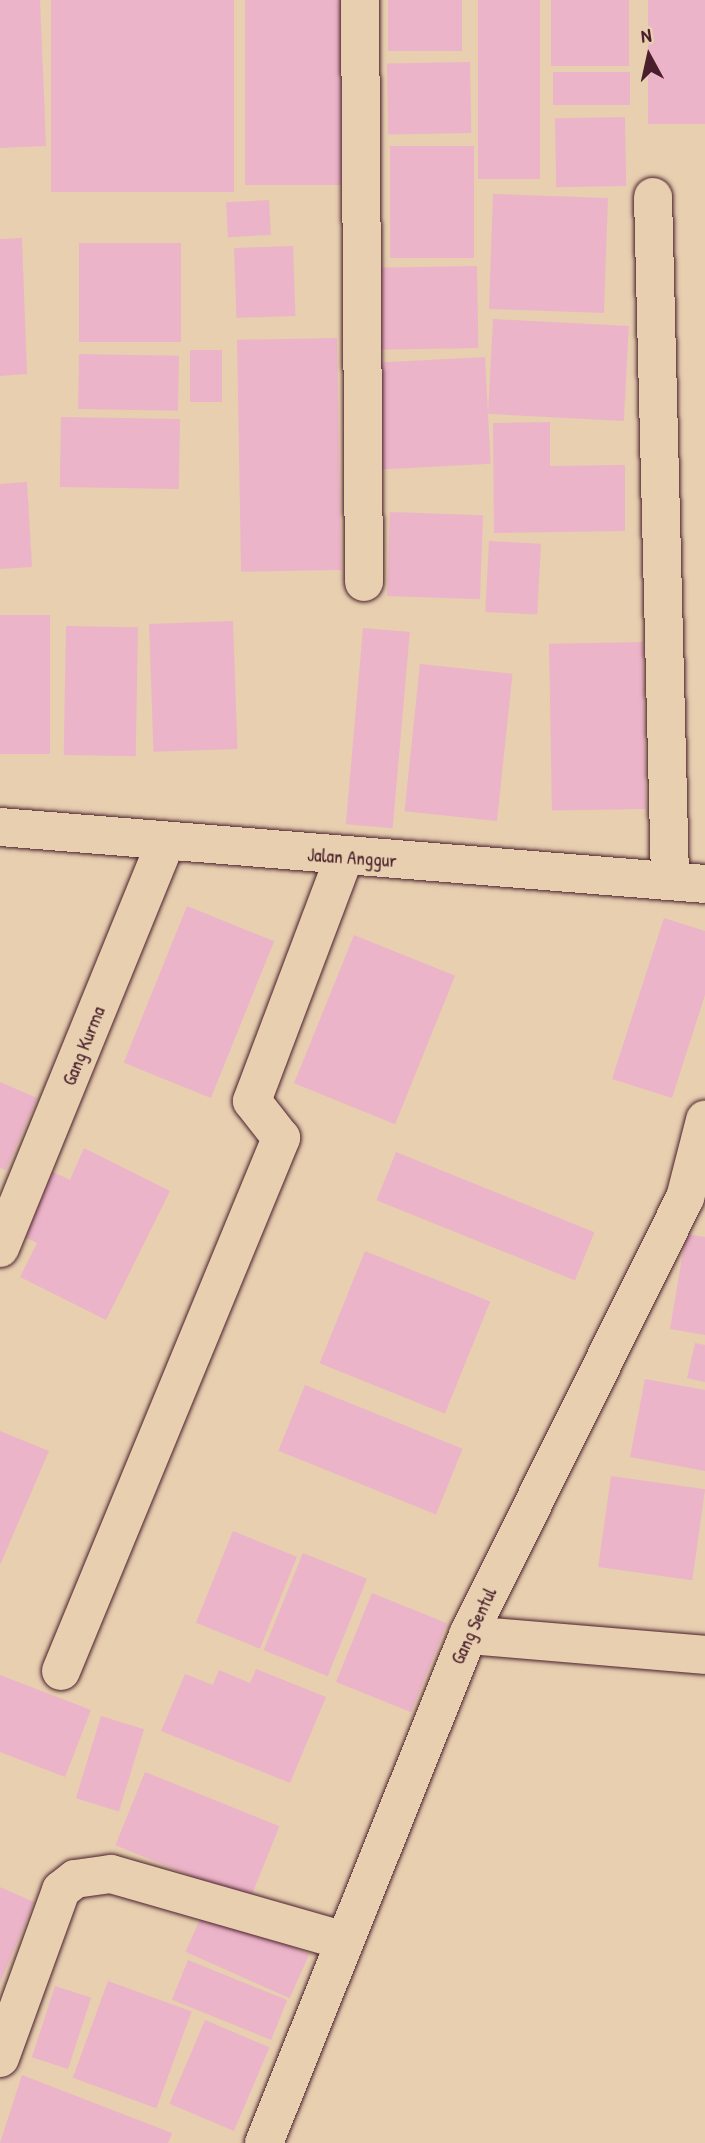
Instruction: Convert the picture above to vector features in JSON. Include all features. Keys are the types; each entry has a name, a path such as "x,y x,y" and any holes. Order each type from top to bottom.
{"street":[{"path":"360,0 364,582"},
{"path":"653,197 688,881"},
{"name":"Jalan Anggur","path":"0,827 344,859 688,881"},
{"name":"Gang Kurma","path":"0,1248 165,844"},
{"path":"61,1671 281,1138 252,1101 344,859"},
{"name":"Gang Sentul","path":"264,2143 341,1940 467,1635 695,1201 705,1120"},
{"path":"467,1635 705,1655"},
{"path":"0,2059 61,1890 75,1878 111,1874 341,1940"}],"building":[{"path":"0,0 40,0 46,146 0,148"},
{"path":"51,0 234,0 234,192 51,192"},
{"path":"245,0 341,0 341,185 245,185"},
{"path":"388,0 462,0 462,51 388,51"},
{"path":"478,0 540,0 540,179 478,179"},
{"path":"551,0 629,0 629,66 551,66"},
{"path":"648,0 705,0 705,124 648,124"},
{"path":"470,62 471,133 388,134 387,63"},
{"path":"553,72 630,72 630,105 553,105"},
{"path":"625,117 626,186 556,187 555,118"},
{"path":"390,146 474,146 474,258 390,258"},
{"path":"493,194 608,198 604,313 489,309"},
{"path":"269,200 271,235 228,237 226,202"},
{"path":"22,238 27,374 0,376 0,239"},
{"path":"79,243 181,243 181,342 79,342"},
{"path":"293,246 295,316 236,318 234,248"},
{"path":"477,266 478,348 377,350 376,268"},
{"path":"493,319 629,326 624,421 488,414"},
{"path":"337,338 341,570 241,572 237,340"},
{"path":"190,350 222,350 222,402 190,402"},
{"path":"79,354 179,356 178,411 78,409"},
{"path":"485,357 491,464 381,470 375,363"},
{"path":"61,417 180,419 179,489 60,487"},
{"path":"550,422 550,466 625,465 625,531 494,533 493,423"},
{"path":"27,482 32,567 0,569 0,484"},
{"path":"390,512 483,515 480,599 387,596"},
{"path":"489,541 541,544 537,615 485,612"},
{"path":"0,615 50,615 50,754 0,754"},
{"path":"233,621 237,749 154,752 149,624"},
{"path":"66,626 138,627 136,756 64,755"},
{"path":"363,628 410,632 393,828 346,824"},
{"path":"643,642 646,809 552,811 549,644"},
{"path":"420,664 512,674 497,821 405,811"},
{"path":"187,906 274,941 211,1098 124,1063"},
{"path":"664,918 705,931 705,995 672,1098 612,1079"},
{"path":"354,935 455,976 395,1124 294,1083"},
{"path":"0,1082 37,1098 6,1170 0,1168"},
{"path":"84,1148 170,1191 106,1320 20,1277 37,1243 19,1234 51,1171 70,1180"},
{"path":"396,1152 594,1232 575,1280 377,1200"},
{"path":"686,1234 705,1237 705,1335 670,1329"},
{"path":"365,1251 490,1302 445,1414 320,1363"},
{"path":"695,1343 705,1345 705,1382 687,1378"},
{"path":"645,1379 705,1390 705,1471 630,1457"},
{"path":"305,1385 463,1449 436,1515 278,1451"},
{"path":"0,1431 49,1451 0,1565"},
{"path":"611,1476 705,1489 692,1580 598,1567"},
{"path":"233,1531 297,1557 260,1649 196,1623"},
{"path":"303,1553 367,1579 328,1676 264,1650"},
{"path":"372,1593 447,1623 411,1712 336,1682"},
{"path":"256,1669 326,1697 290,1783 161,1731 185,1674 213,1685 219,1670 250,1683"},
{"path":"0,1675 91,1710 65,1777 0,1752"},
{"path":"101,1716 144,1729 119,1811 76,1798"},
{"path":"145,1772 279,1826 250,1900 115,1845"},
{"path":"0,1887 34,1902 0,1983"},
{"path":"205,1908 309,1954 290,1998 185,1952"},
{"path":"188,1960 287,2000 271,2040 172,2000"},
{"path":"108,1981 192,2011 156,2108 73,2078"},
{"path":"55,1986 91,1998 68,2069 32,2057"},
{"path":"205,2020 269,2047 234,2131 169,2104"},
{"path":"22,2075 172,2133 168,2143 0,2143"}]}
